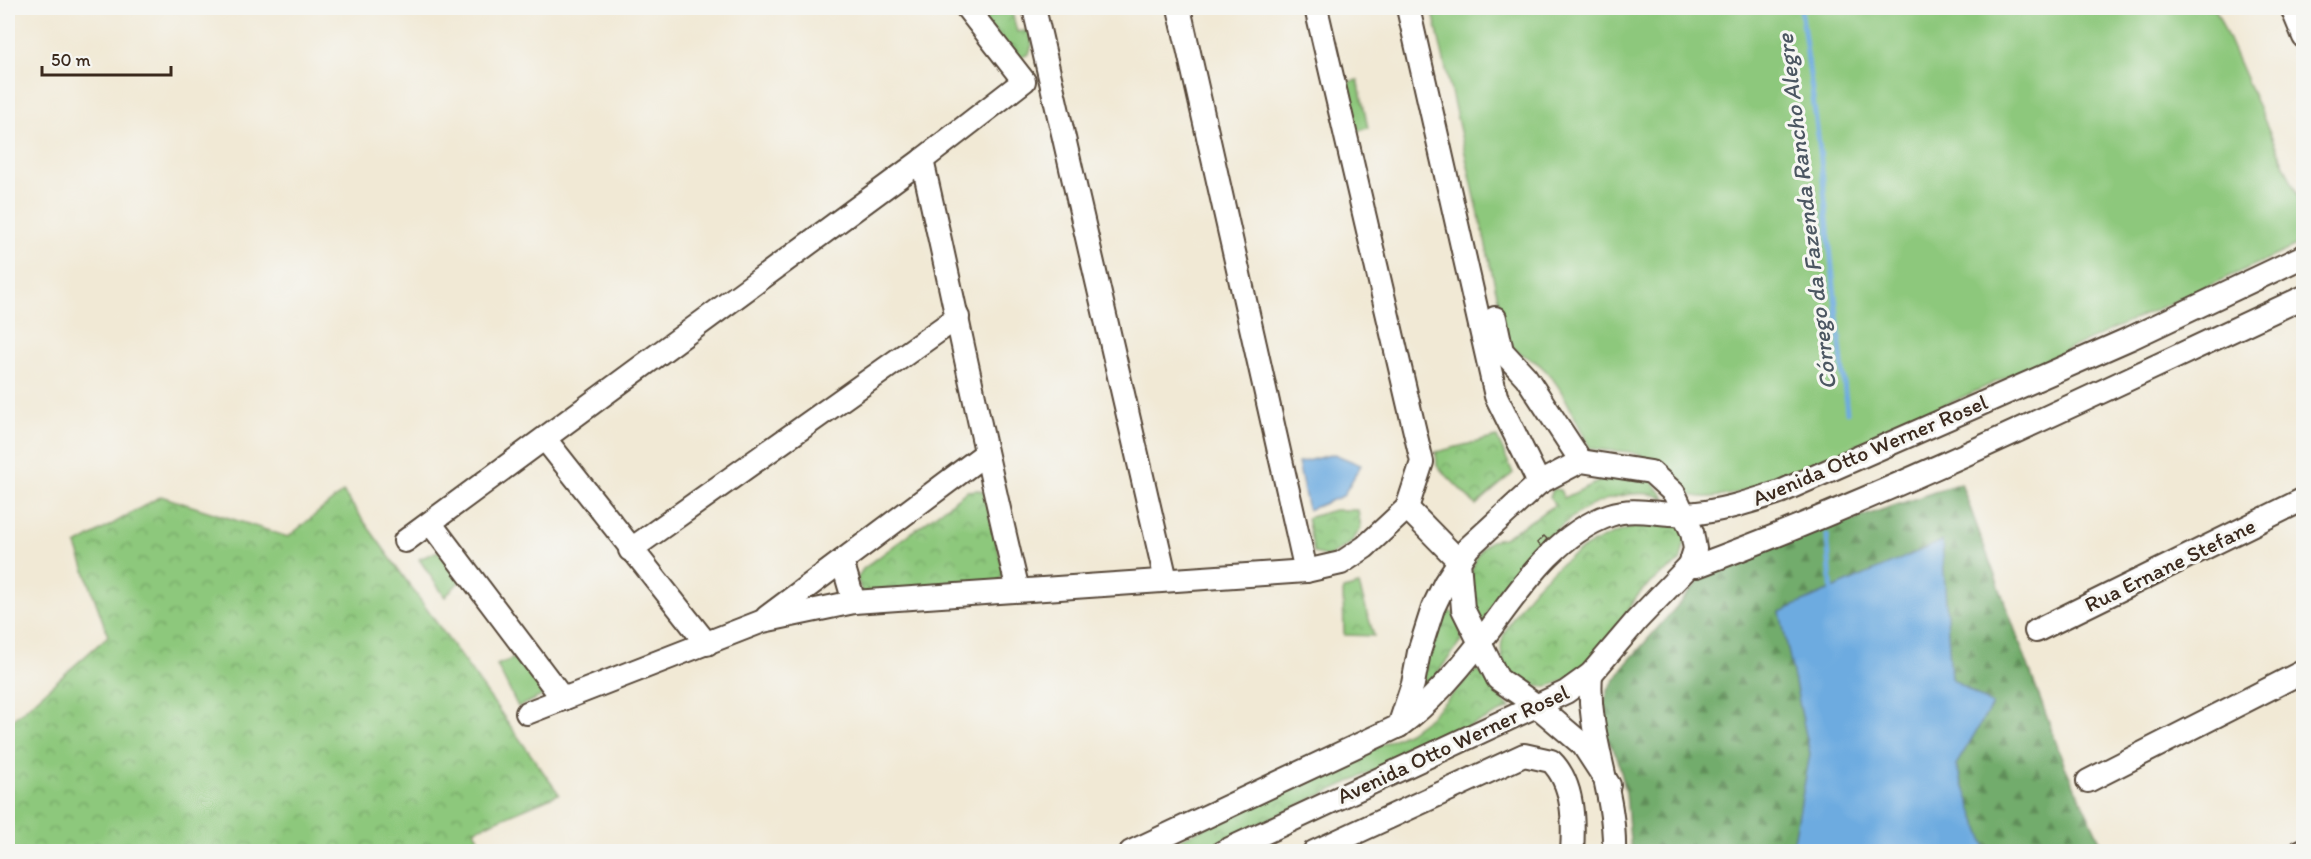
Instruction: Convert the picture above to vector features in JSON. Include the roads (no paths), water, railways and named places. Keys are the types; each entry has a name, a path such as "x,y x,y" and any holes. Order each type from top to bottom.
{"street":[{"path":"967,8 1024,81"},
{"path":"1034,8 1166,580"},
{"path":"1179,8 1306,571"},
{"path":"527,713 763,621 854,602 1306,571 1341,563 1365,547 1407,508 1422,462 1316,8"},
{"path":"1408,8 1496,396 1539,483"},
{"path":"1422,8 1502,351 1527,377 1581,461"},
{"path":"2292,8 2304,37"},
{"path":"405,541 1047,66"},
{"path":"921,160 958,317 985,454 1018,590"},
{"name":"Avenida Otto Werner Rosel","path":"1131,852 1399,726 1427,705 1480,643 1500,613 1532,575 1570,537 1592,523 1611,514 1632,511 1658,511 1683,515 1733,507 1780,492 2131,338 2304,256"},
{"name":"Avenida Otto Werner Rosel","path":"1223,852 1566,692 1592,674 1637,620 1689,565 1697,566 1740,550 1850,505 2304,297"},
{"path":"630,550 958,317"},
{"path":"1496,396 1498,381 1507,373 1519,372 1527,377"},
{"path":"545,439 630,550 707,644"},
{"path":"763,621 985,454"},
{"path":"1399,726 1433,608 1459,561 1468,548 1539,483 1581,461 1651,472 1674,493 1692,532 1695,549 1689,565"},
{"name":"Rua Ernane Stefane","path":"2036,631 2304,499"},
{"path":"1407,508 1459,561 1463,609 1498,679 1537,706 1583,745 1609,786"},
{"path":"431,524 563,699"},
{"path":"842,561 854,602"},
{"path":"2088,781 2304,671"},
{"path":"1592,674 1590,708 1609,786 1614,818 1614,852"},
{"path":"1314,852 1524,755 1541,757 1559,768 1568,789 1573,827 1572,852"}],"water":[{"path":"1334,454 1361,465 1343,496 1308,510 1298,463"},
{"path":"1942,541 1951,678 1992,705 1956,765 1987,851 1792,851 1810,754 1780,612"}],"waterway":[{"name":"Córrego da Fazenda Rancho Alegre","path":"1801,8 1820,151 1847,412"},
{"name":"Córrego da Fazenda Rancho Alegre","path":"1827,535 1832,595"}]}
